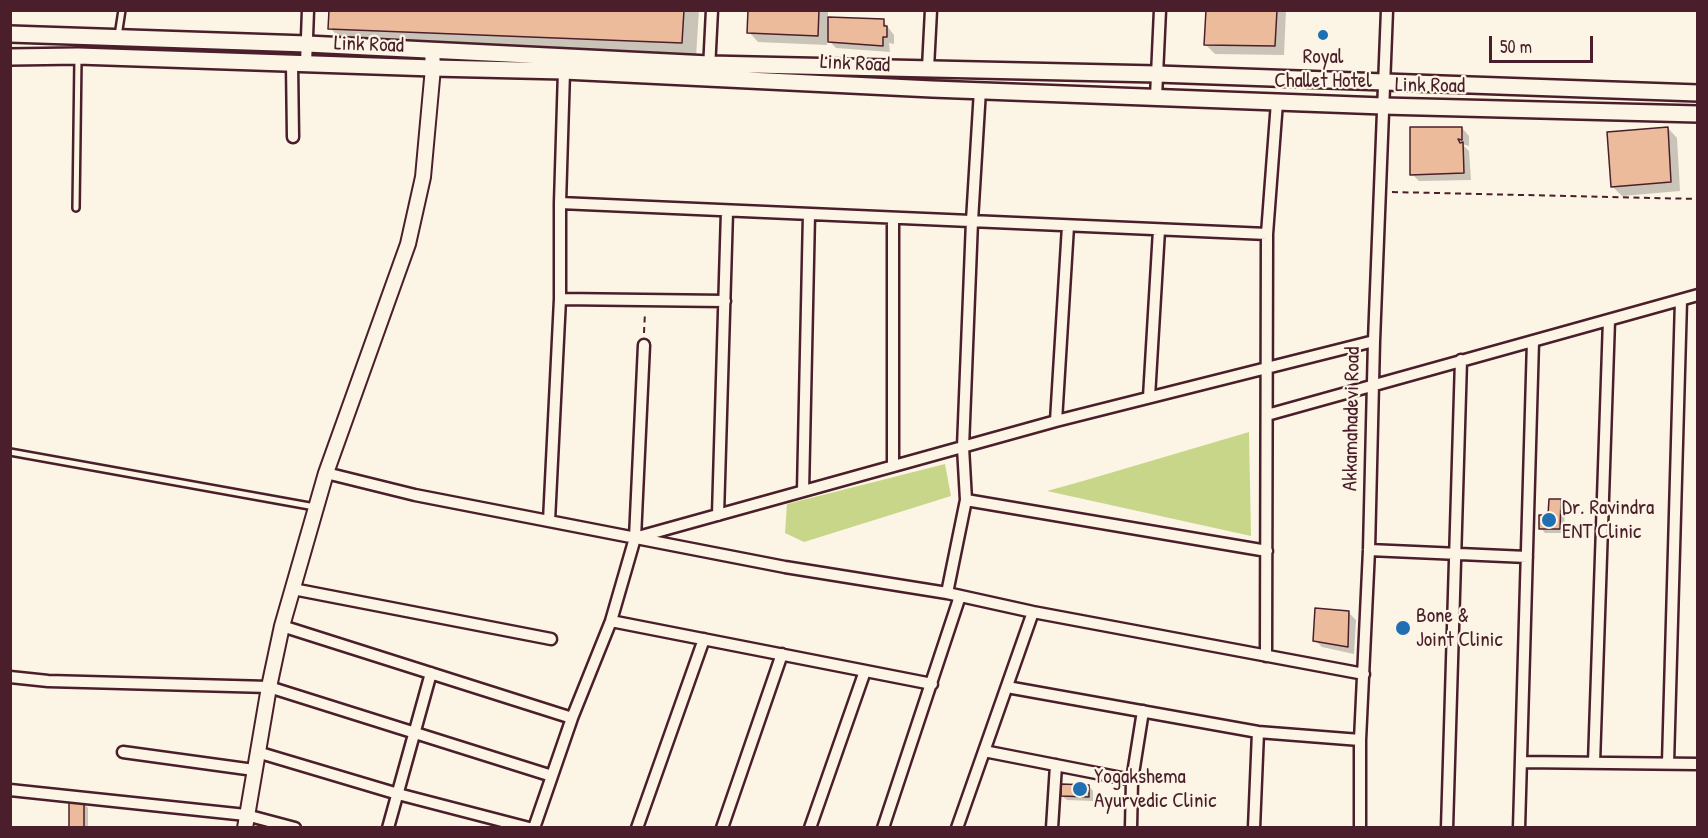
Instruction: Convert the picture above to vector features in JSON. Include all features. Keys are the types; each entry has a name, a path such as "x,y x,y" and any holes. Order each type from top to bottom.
{"main road":[{"path":"10,34 432,50 709,71 928,68 1384,81 1698,93"},
{"name":"Link Road","path":"10,57 78,56 433,69 709,71 980,90 1383,106 1698,114"}],"street":[{"path":"293,137 299,64 307,44 308,10"},
{"path":"709,71 712,10"},
{"path":"928,68 931,10"},
{"path":"1156,97 1160,10"},
{"name":"Akkamahadevi Road","path":"1360,828 1360,740 1369,550 1372,386 1387,10"},
{"path":"245,821 268,687 292,589 326,473 408,244 423,177 433,69 432,50"},
{"path":"549,521 560,299 564,71"},
{"path":"947,593 966,500 963,447 980,90"},
{"path":"1266,656 1267,234 1277,102"},
{"path":"560,203 1267,234"},
{"path":"718,515 727,211"},
{"path":"802,491 809,214"},
{"path":"893,218 893,466"},
{"path":"1056,421 1068,226"},
{"path":"1149,397 1159,230"},
{"path":"1267,415 1698,295"},
{"path":"560,299 725,301"},
{"path":"1668,763 1681,300"},
{"path":"1594,763 1609,320"},
{"path":"635,538 1056,421 1374,341"},
{"path":"1519,828 1533,341"},
{"path":"534,828 572,718 601,650 635,538 644,345"},
{"path":"1447,828 1461,360"},
{"path":"326,473 415,495 635,538 785,567 947,593 1033,612 1364,674"},
{"path":"966,500 1267,551"},
{"path":"1369,550 1527,557"},
{"path":"292,589 551,639"},
{"path":"883,828 960,596"},
{"path":"957,828 1033,612"},
{"path":"611,621 932,684"},
{"path":"282,626 572,718"},
{"path":"637,828 704,639"},
{"path":"722,828 782,654"},
{"path":"810,828 865,671"},
{"path":"388,828 431,674"},
{"path":"10,677 48,681 268,687 552,776"},
{"path":"1007,687 1258,732 1360,740"},
{"path":"1131,828 1132,780 1143,711"},
{"path":"1254,828 1258,732"},
{"path":"984,751 1132,780"},
{"path":"123,752 254,770"},
{"path":"257,752 398,794 529,828"},
{"path":"1522,762 1698,764"},
{"path":"1052,828 1056,765"},
{"path":"10,790 295,828"}],"lane":[{"path":"118,38 122,10"},
{"path":"76,208 78,56"},
{"path":"10,452 317,507"}],"path":[{"path":"1380,192 1698,199"},
{"path":"644,345 646,300"}],"green space":[{"path":"1249,432 1251,536 1047,491 1083,481"},
{"path":"945,464 951,496 804,542 785,533 787,504"}],"building":[{"path":"329,10 684,10 682,43 328,29"},
{"path":"748,10 819,10 818,36 747,33"},
{"path":"1206,10 1277,10 1275,46 1204,45"},
{"path":"828,17 884,19 884,26 887,26 887,37 883,37 883,46 828,42"},
{"path":"1410,127 1462,127 1462,140 1458,139 1460,143 1463,142 1464,173 1410,175"},
{"path":"1668,127 1671,182 1611,187 1607,132"},
{"path":"1549,499 1561,499 1560,529 1539,529 1539,515 1548,515"},
{"path":"1315,608 1349,611 1348,647 1313,641"},
{"path":"1061,784 1089,785 1089,797 1061,796"},
{"path":"69,801 84,802 84,828 69,828"}],"place":[{"name":"Royal Challet Hotel","path":"1323,35"},
{"name":"Dr. Ravindra ENT Clinic","path":"1549,520"},
{"name":"Bone & Joint Clinic","path":"1403,628"},
{"name":"Yogakshema Ayurvedic Clinic","path":"1080,789"}]}
